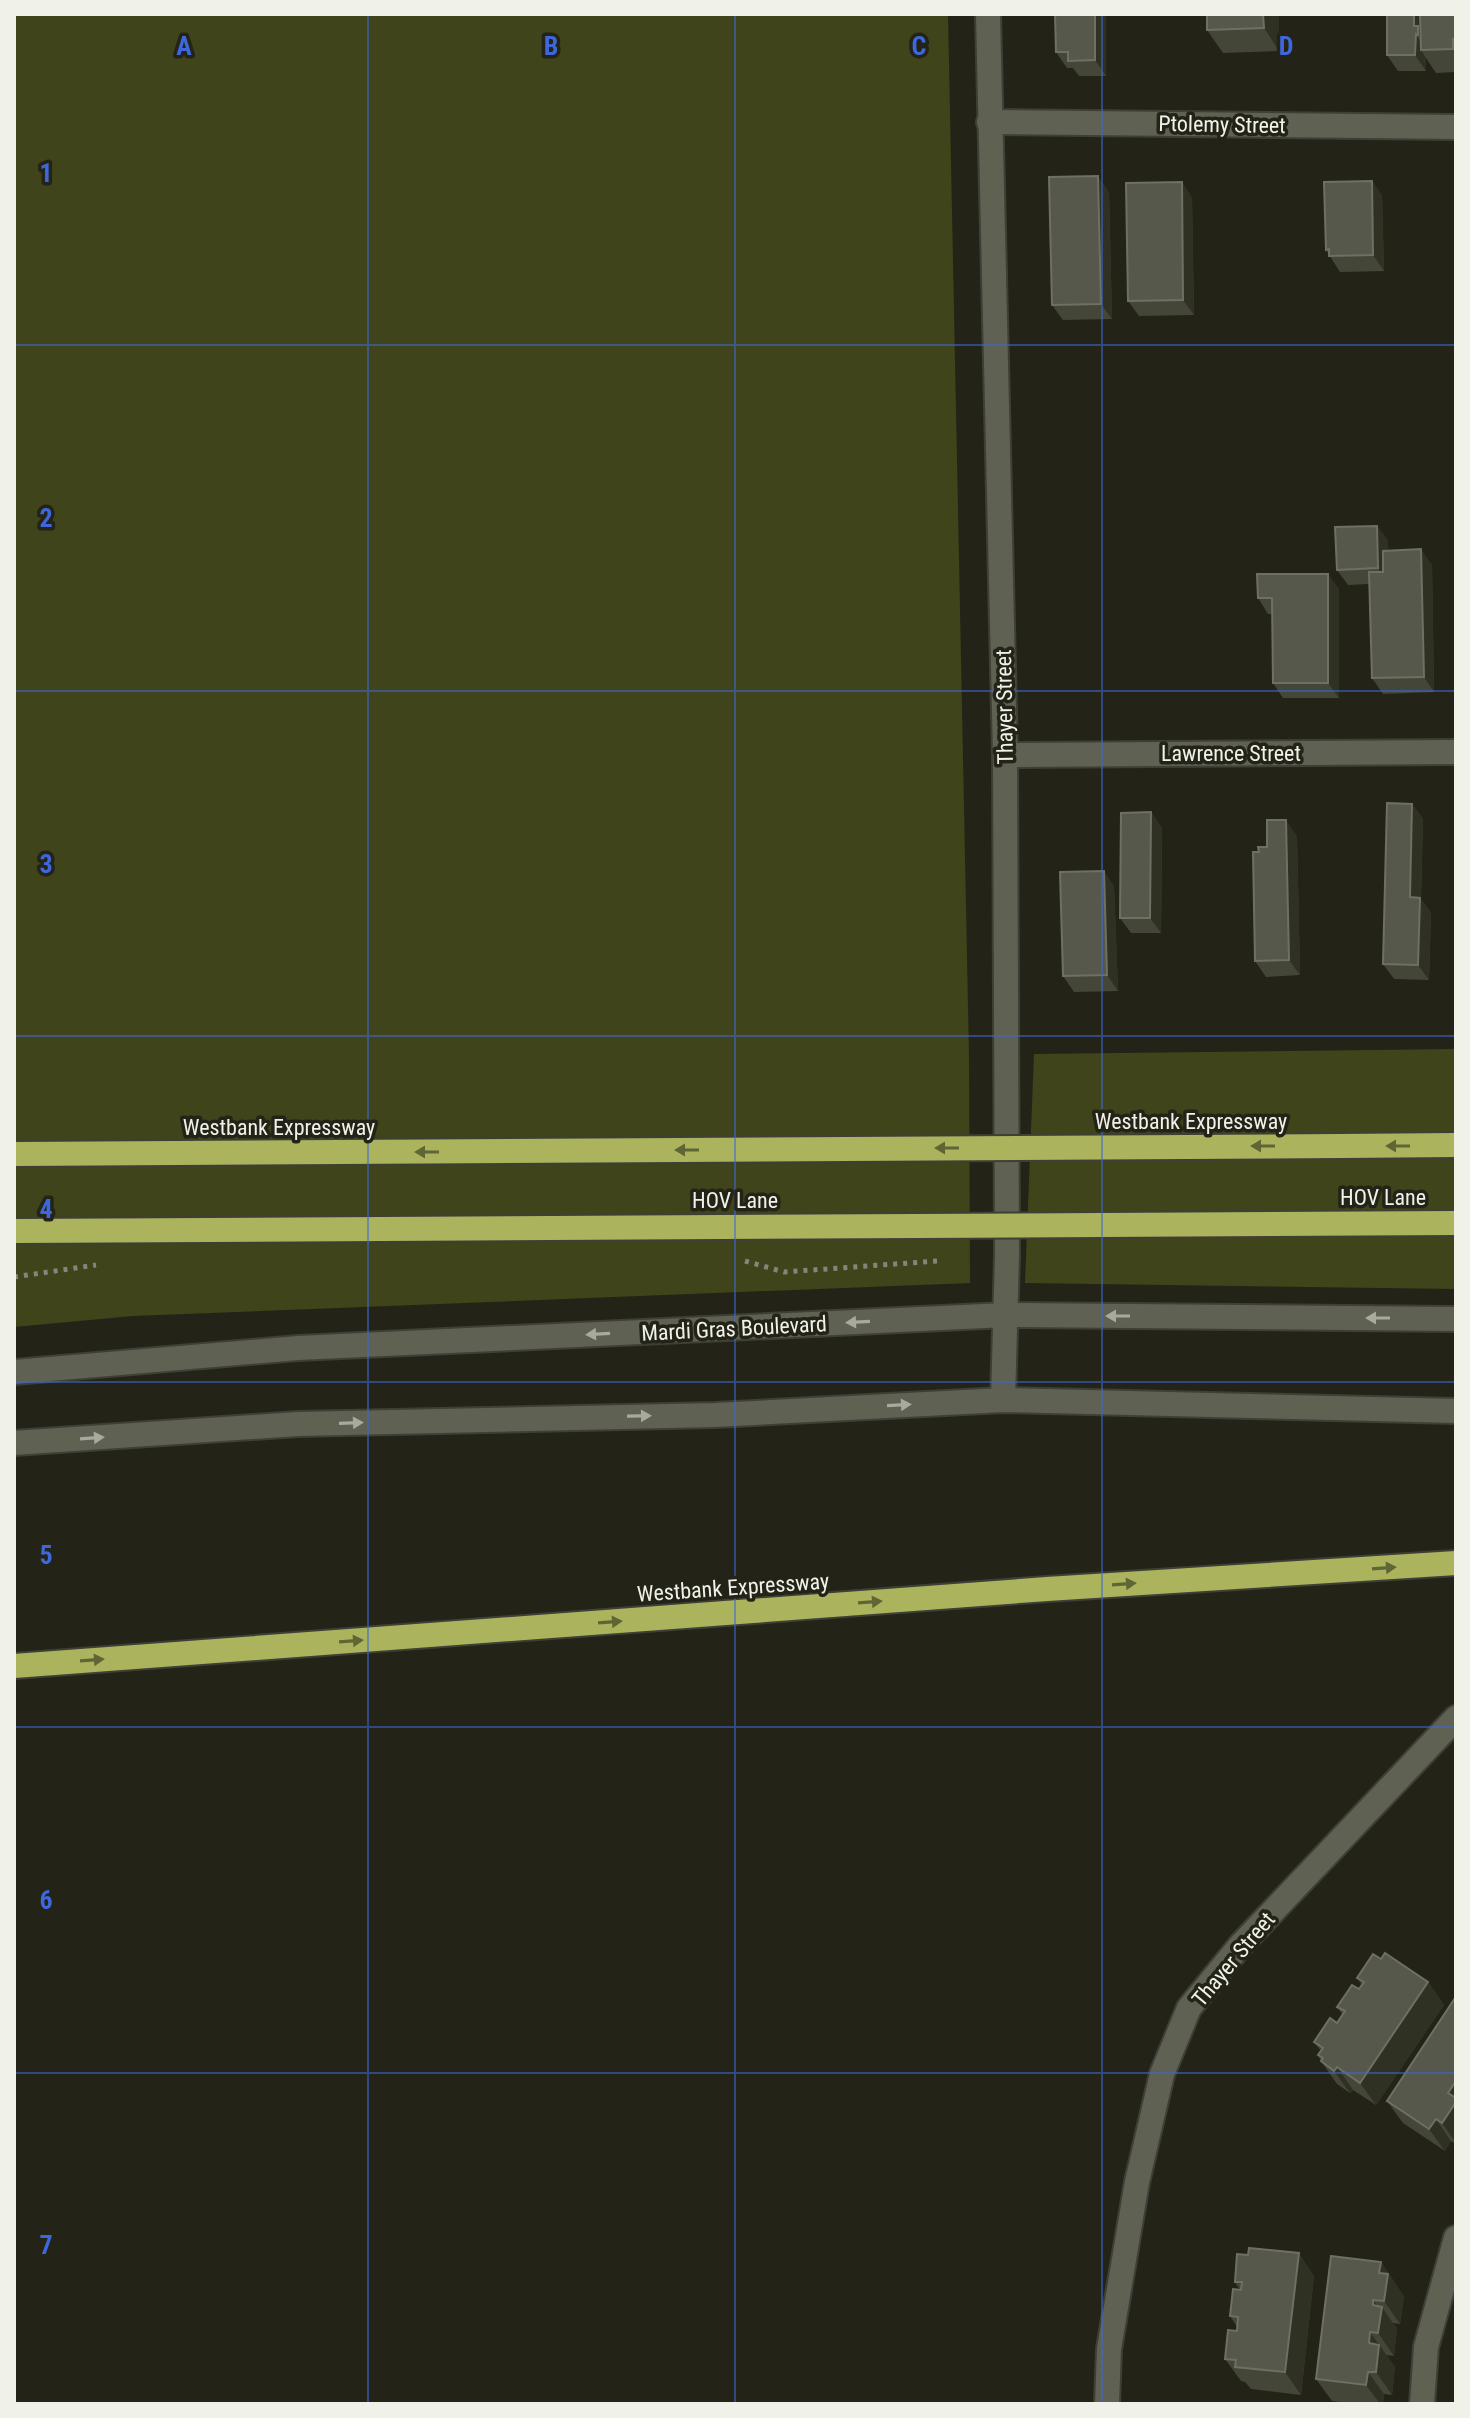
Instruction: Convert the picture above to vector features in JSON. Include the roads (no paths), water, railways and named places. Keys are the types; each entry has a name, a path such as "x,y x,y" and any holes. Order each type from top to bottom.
{"highway":[{"name":"Westbank Expressway","path":"14,1154 1456,1145"},
{"name":"HOV Lane","path":"14,1231 1456,1223"},
{"name":"Westbank Expressway","path":"14,1666 1047,1589 1456,1563"}],"street":[{"name":"Thayer Street","path":"988,14 1005,755 1006,1315 1003,1400"},
{"name":"Ptolemy Street","path":"989,122 1456,127"},
{"name":"Lawrence Street","path":"1005,755 1456,752"},
{"name":"Mardi Gras Boulevard","path":"14,1372 298,1348 1006,1315 1456,1319"},
{"path":"14,1443 298,1424 715,1415 1003,1400 1456,1411"},
{"name":"Thayer Street","path":"1107,2404 1109,2349 1137,2182 1162,2074 1189,2008 1239,1947 1456,1718"},
{"path":"1422,2404 1426,2347 1456,2238"}]}
